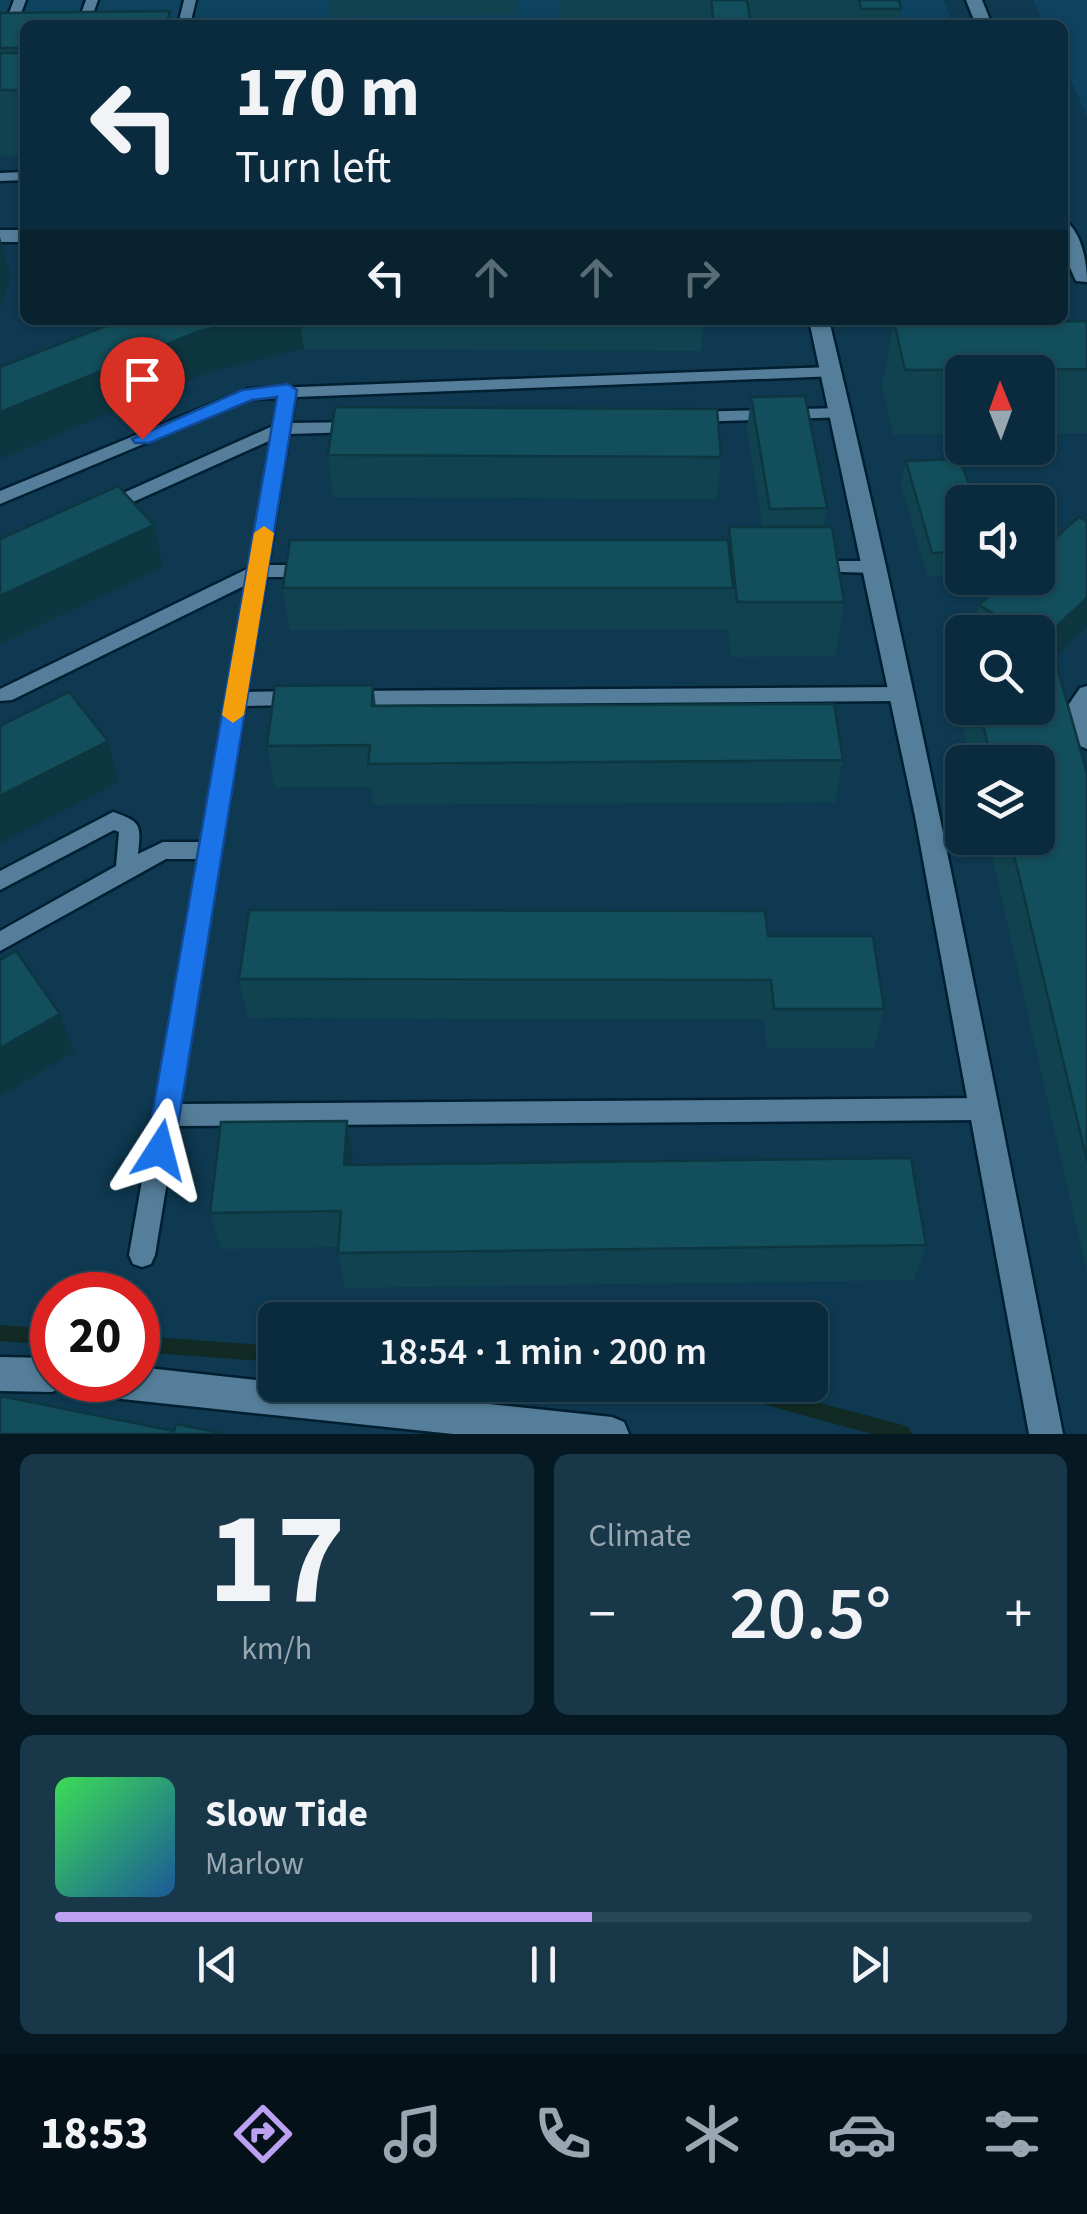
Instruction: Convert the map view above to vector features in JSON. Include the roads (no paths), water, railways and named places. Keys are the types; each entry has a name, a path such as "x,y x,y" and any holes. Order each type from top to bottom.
{"street":[{"path":"1068,246 1077,277"},
{"path":"820,325 902,694 1044,1424"},
{"path":"0,1374 30,1375"},
{"path":"160,1386 612,1434"}],"lane":[{"path":"20,0 12,21 20,26"},
{"path":"0,498 248,394 832,372"},
{"path":"142,1255 288,390"},
{"path":"661,418 841,413"},
{"path":"88,516 282,429 381,426"},
{"path":"796,568 876,567"},
{"path":"6,695 258,571 337,570"},
{"path":"1087,693 1077,707 1087,741"},
{"path":"236,698 902,694"},
{"path":"0,881 113,820 130,828 126,870"},
{"path":"0,942 163,850 210,851"},
{"path":"166,1115 984,1109"}],"waterway":[{"path":"0,1333 30,1335"},
{"path":"160,1346 258,1353"},
{"path":"785,1402 903,1434"}]}
